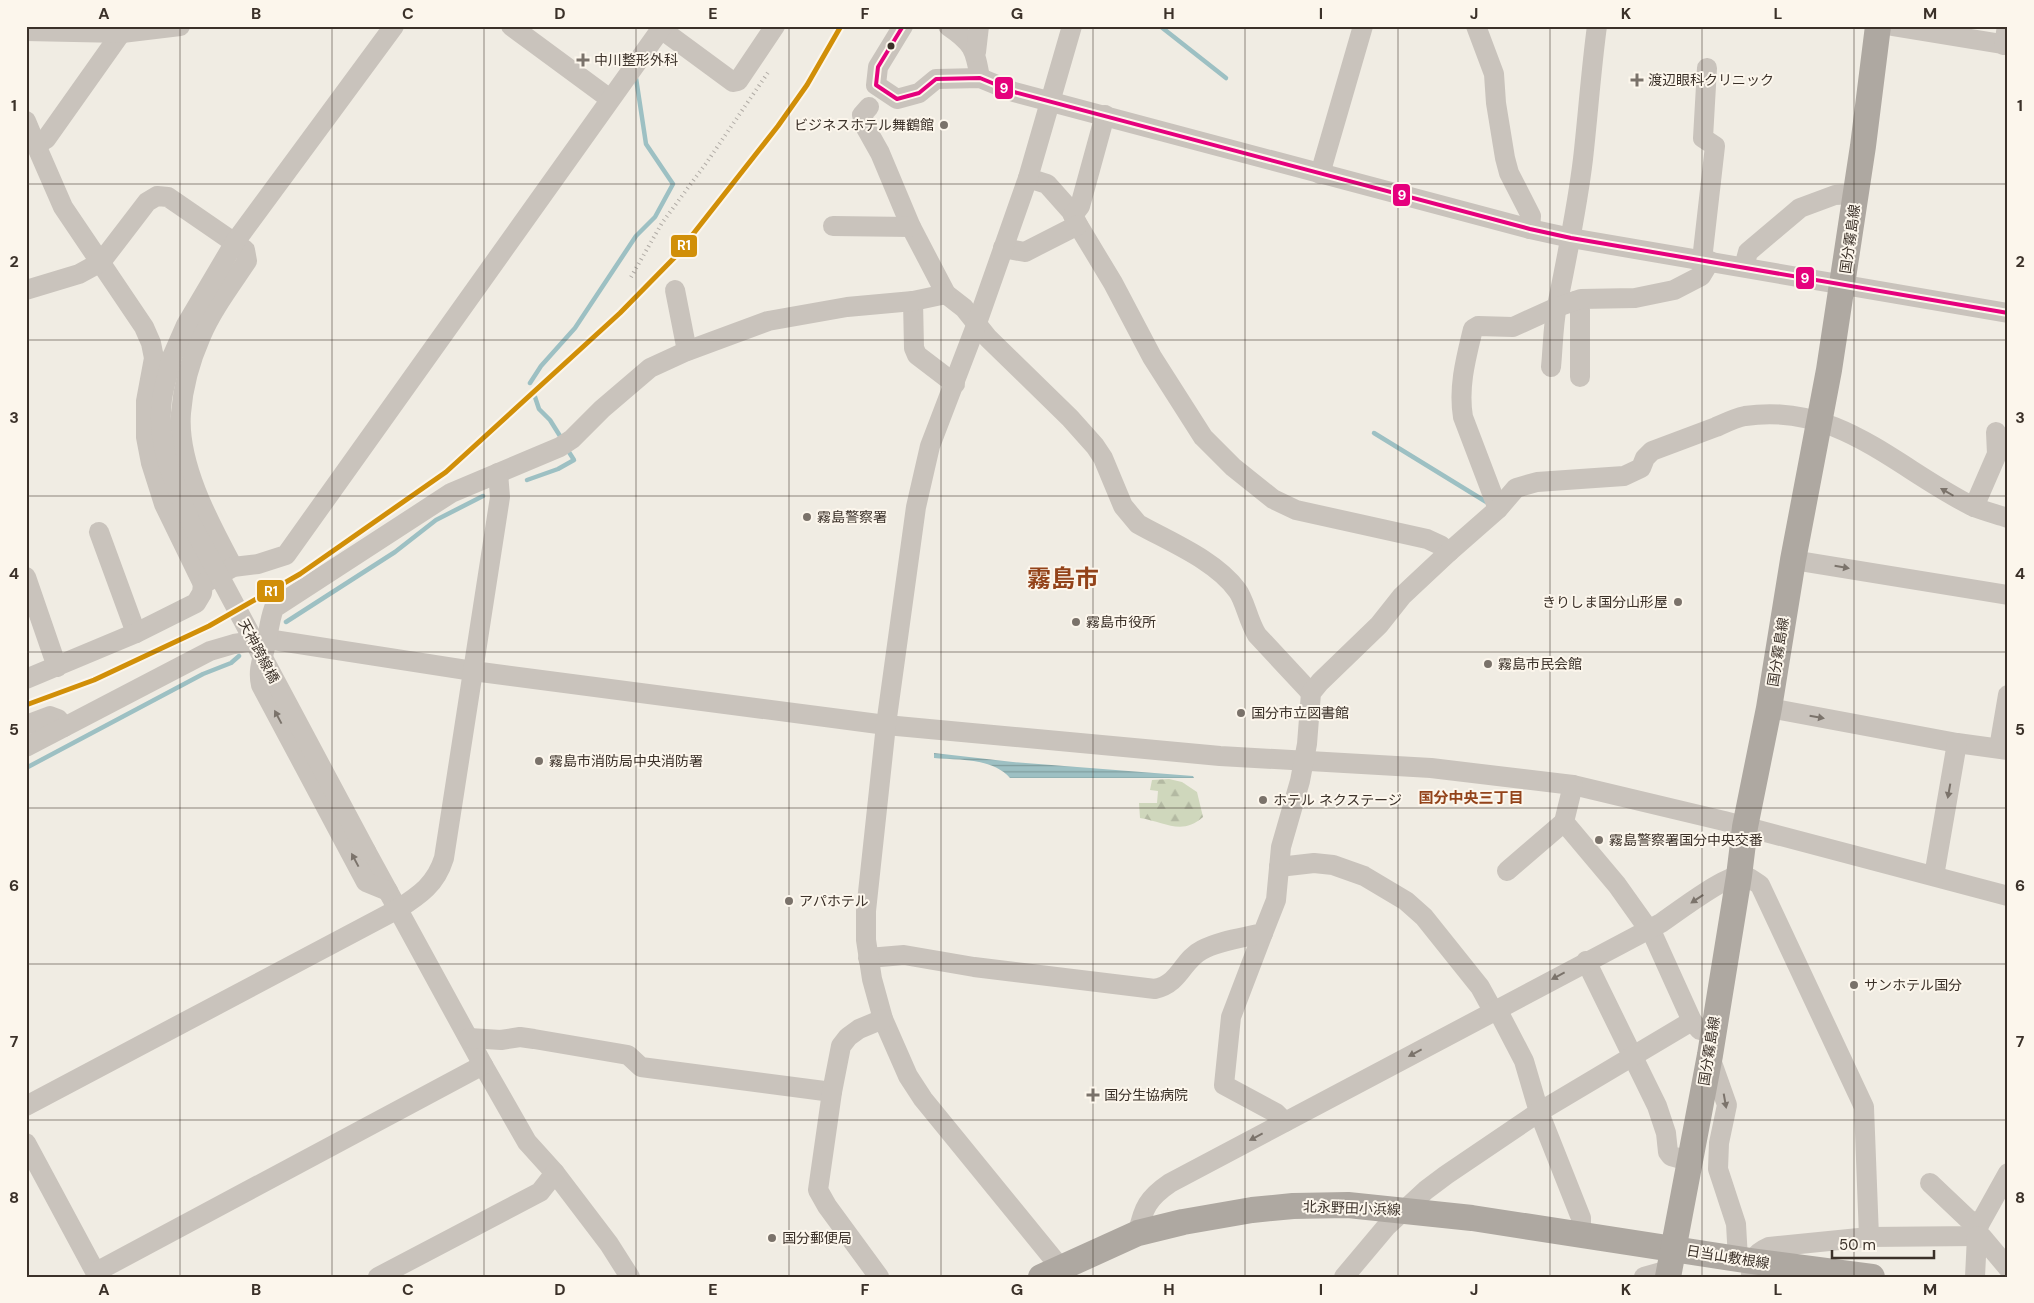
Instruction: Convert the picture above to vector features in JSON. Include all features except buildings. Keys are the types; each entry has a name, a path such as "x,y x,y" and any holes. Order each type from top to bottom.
{"main road":[{"name":"国分霧島線","path":"1670,1265 1689,1161 1705,1036 1739,876 1745,827 1769,708 1843,284 1878,26"},
{"name":"北永野田小浜線","path":"1051,1272 1138,1233 1216,1215 1276,1208 1348,1205 1472,1218 1581,1235 1670,1265"},
{"name":"日当山敷根線","path":"1670,1265 1747,1266 1867,1276"}],"street":[{"path":"26,31 124,30 180,26"},
{"name":"天神跨線橋","path":"394,26 235,242 186,325 172,357 162,399 161,430 165,459 191,524 483,1065 527,1142 555,1173 609,1244 630,1277"},
{"path":"511,26 610,99"},
{"path":"203,584 233,567 274,560 286,555 292,548 662,28 733,82 738,81 775,26"},
{"path":"903,26 878,66 876,85 897,99 919,93 936,79 980,78 1014,92 1051,100 1320,174 1530,229 1571,238 2008,313"},
{"path":"948,26 964,36 976,52"},
{"path":"979,26 976,52 980,78"},
{"path":"1051,1272 908,1076 883,1019 868,958 866,911 886,725 916,507 930,446 977,323 1028,178 1072,26"},
{"path":"1320,174 1363,26"},
{"path":"1476,26 1494,74 1496,104 1505,158 1509,173 1531,216 1530,229"},
{"path":"1551,366 1557,307 1571,238 1583,159 1597,26"},
{"path":"1892,26 2006,39"},
{"path":"36,145 46,139 124,30"},
{"path":"1498,509 1463,417 1461,404 1463,368 1473,329 1484,326 1513,327 1557,307 1576,301 1636,298 1674,290 1701,276 1706,261 1716,146 1703,138 1707,68"},
{"path":"868,107 862,115 866,128 880,153 911,226 946,294 964,308 988,338 1070,418 1095,446 1103,458 1123,506 1131,517 1138,524 1206,562 1223,574 1238,591 1250,624 1257,635 1311,693"},
{"path":"1003,248 1025,252 1075,220 1105,115"},
{"path":"26,121 64,207 144,327 151,343 154,358 146,400 146,437 149,455 164,504 203,584 202,593 196,603 136,633 26,679"},
{"path":"1028,178 1047,184 1071,211 1113,283 1152,357 1203,437 1233,467 1273,499 1296,510 1427,539 1449,552"},
{"path":"1744,267 1748,252 1800,208 1835,194 1856,194"},
{"path":"26,290 78,274 101,262 147,202 157,196 168,196 245,250 247,261 202,335 187,374 180,414 183,447 195,488 233,567"},
{"path":"833,226 911,226"},
{"path":"675,290 687,351"},
{"path":"388,891 366,882 261,685 260,666 267,639 269,621 274,608 451,494 560,447 650,368 687,351 768,321 847,307 913,301 946,294"},
{"path":"913,301 914,348 917,355 954,384"},
{"path":"1576,301 1580,310 1580,377"},
{"path":"1284,1122 1276,1113 1224,1085 1231,1017 1276,900 1281,847 1304,762 1311,693 1379,625 1402,596 1498,509 1516,488 1537,482 1624,476 1640,468 1645,458 1652,451 1743,416 1804,416 1868,442 1942,489 1974,506 2008,518"},
{"path":"1974,506 1997,454 1996,432"},
{"path":"26,1106 398,909 423,893 433,882 444,858 500,497 498,474"},
{"path":"99,532 136,633"},
{"path":"1794,560 2008,595"},
{"path":"26,577 57,667"},
{"path":"26,747 210,651 234,644 267,639 473,671 886,725 1220,756 1431,768 1573,785 1745,827 2008,896"},
{"path":"1769,708 1957,743 2003,749 2008,695"},
{"path":"26,725 50,716 58,719 64,727"},
{"path":"1934,876 1957,743"},
{"path":"1508,871 1564,822 1573,785"},
{"path":"1564,822 1617,885 1654,938 1705,1036 1727,1105 1719,1143 1718,1169 1747,1266"},
{"path":"1279,867 1314,863 1333,865 1364,876 1406,901 1424,917 1455,954 1480,987 1491,1007 1500,1012 1524,1061 1539,1112 1581,1218 1581,1235"},
{"path":"1138,1233 1142,1212 1149,1200 1170,1183 1661,922 1720,883 1739,876 1751,878 1760,885 1864,1107 1869,1237"},
{"path":"868,958 904,956 974,967 1155,989 1173,981 1193,956 1202,950 1227,941 1263,933"},
{"path":"1586,961 1634,1055 1657,1106 1666,1133 1668,1152 1671,1156 1689,1161"},
{"path":"879,1277 826,1206 818,1190 832,1092 841,1046 848,1037 859,1029 883,1019"},
{"path":"1344,1277 1386,1227 1404,1210 1446,1175 1539,1112 1634,1055 1705,1036"},
{"path":"469,1038 534,1039 628,1055 642,1068 832,1092"},
{"path":"26,1143 97,1274 483,1065"},
{"path":"378,1277 540,1192 555,1173"},
{"path":"1973,1233 2008,1173"},
{"path":"1930,1184 1968,1219 1973,1233 1975,1277"},
{"path":"1747,1266 1760,1251 1769,1247 1869,1237 1973,1233 1982,1237 2008,1268"},
{"path":"1644,1277 1670,1265"}],"green space":[{"path":"1169,779 1182,782 1197,792 1203,817 1195,823 1180,827 1140,818 1139,803 1157,803 1158,791 1150,790 1152,780"}],"water":[{"path":"934,753 1013,762 1193,776 1194,778 1010,778 1003,771 985,763 934,758"}],"waterway":[{"path":"1160,26 1226,78"},
{"path":"530,383 541,366 575,328 636,236 655,217 673,184 646,144 636,78"},
{"path":"535,397 539,409 550,420 560,436"},
{"path":"1374,433 1488,503"},
{"path":"527,480 558,469 574,460 567,449"},
{"path":"286,622 395,552 436,520 483,496"},
{"path":"26,768 203,674 231,663 239,656"}],"railway":[{"path":"631,277 662,223 707,162 769,71"}],"transit line":[{"name":"R1","path":"26,705 94,680 209,626 300,574 446,472 620,313 675,257 778,126 807,85 841,26"},
{"name":"9","path":"903,26 878,67 876,85 897,99 919,93 936,79 980,78 1014,92 1530,229 1571,238 2008,313"}],"place":[{"name":"中川整形外科","path":"583,60"},
{"name":"渡辺眼科クリニック","path":"1637,80"},
{"name":"ビジネスホテル舞鶴館","path":"944,125"},
{"name":"霧島警察署","path":"807,517"},
{"name":"きりしま国分山形屋","path":"1678,602"},
{"name":"霧島市役所","path":"1076,622"},
{"name":"霧島市民会館","path":"1488,664"},
{"name":"国分市立図書館","path":"1241,713"},
{"name":"霧島市消防局中央消防署","path":"539,761"},
{"name":"ホテル ネクステージ","path":"1263,800"},
{"name":"霧島警察署国分中央交番","path":"1599,840"},
{"name":"アパホテル","path":"789,901"},
{"name":"サンホテル国分","path":"1854,985"},
{"name":"国分生協病院","path":"1093,1095"},
{"name":"国分郵便局","path":"772,1238"}],"district":[{"name":"霧島市","path":"1063,579"},
{"name":"国分中央三丁目","path":"1471,798"}]}
